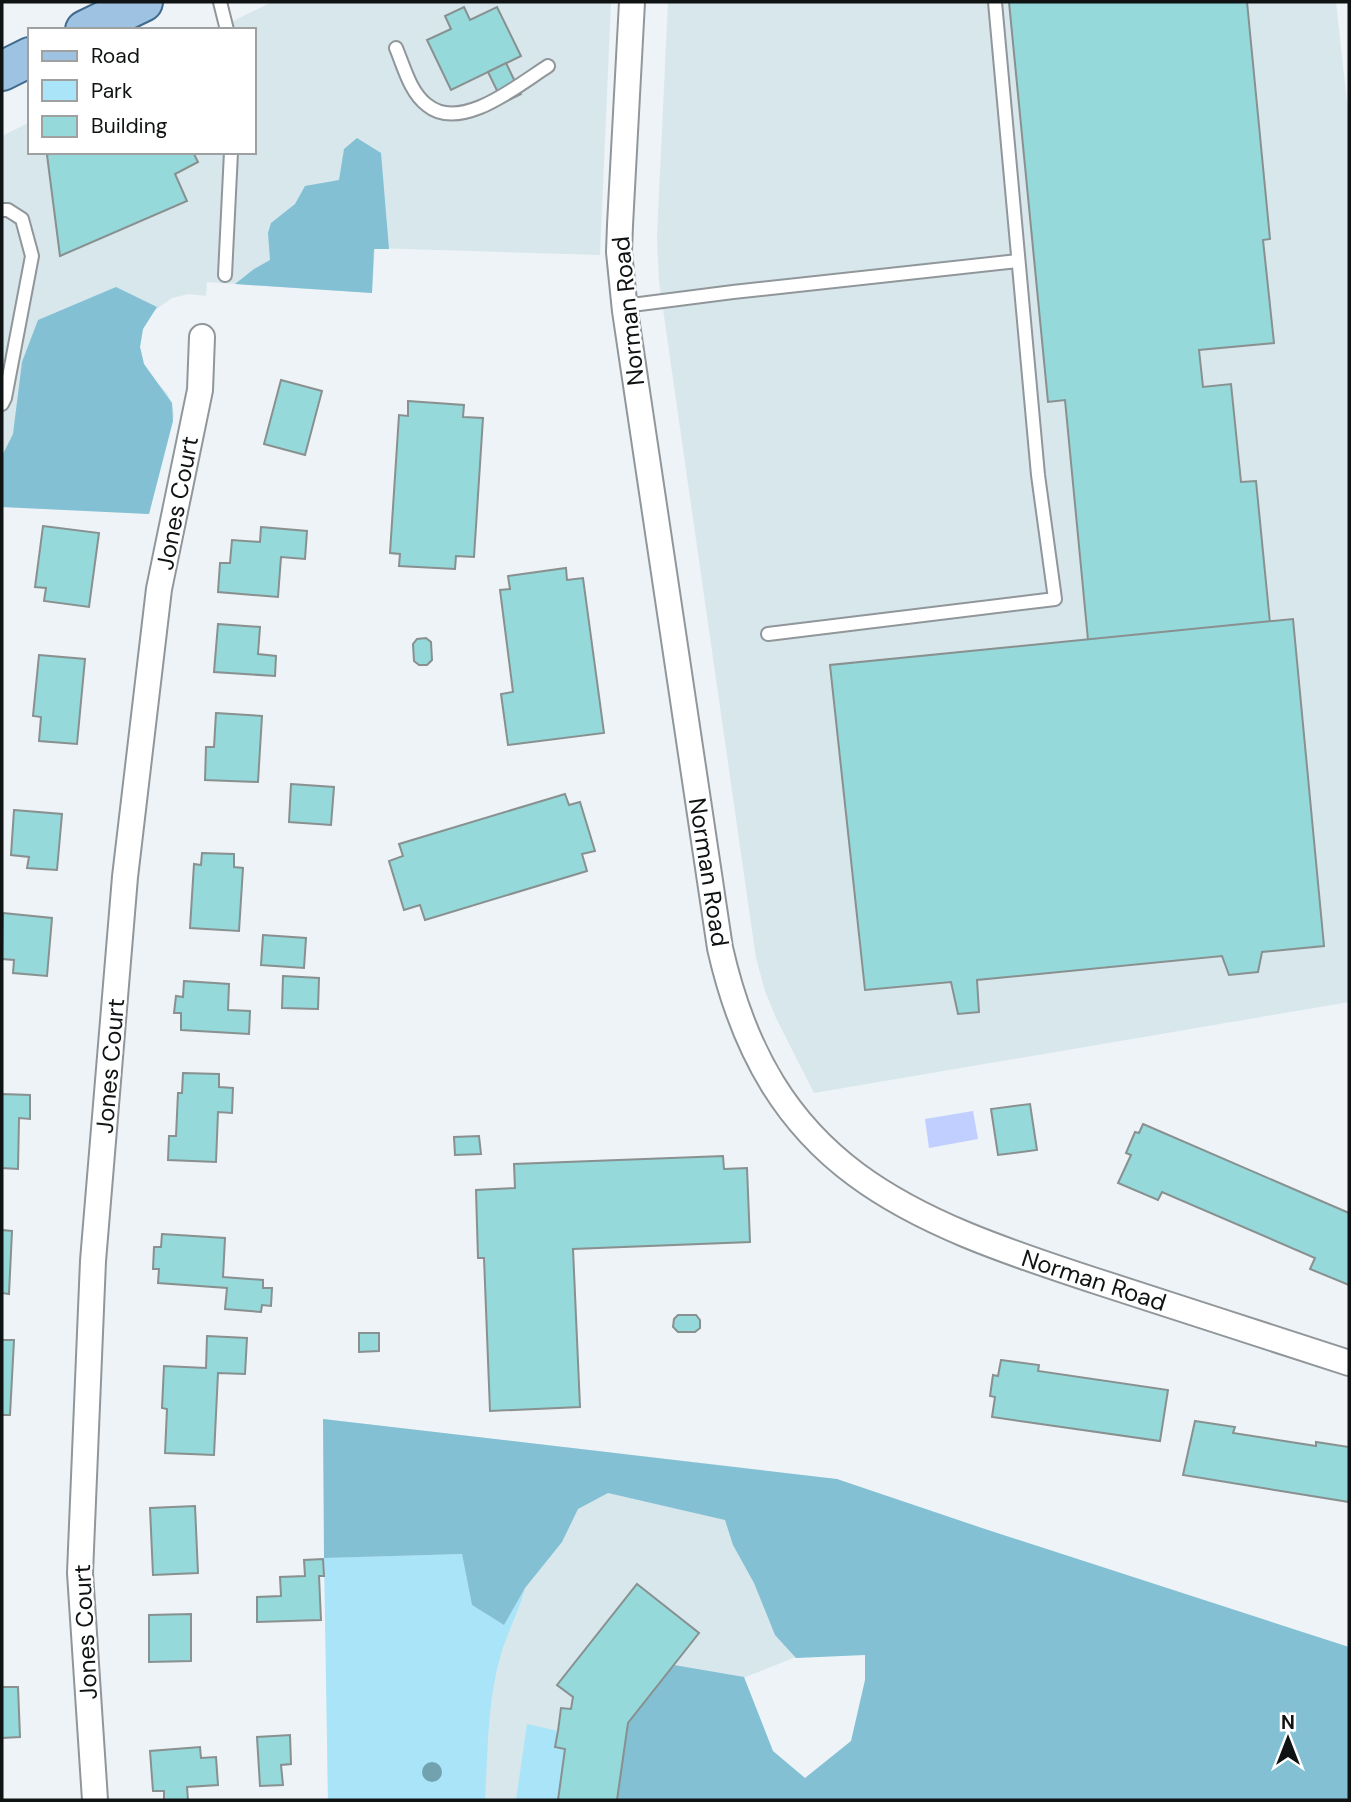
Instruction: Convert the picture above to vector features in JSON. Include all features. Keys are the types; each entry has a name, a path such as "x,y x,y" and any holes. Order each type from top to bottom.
{"main road":[{"path":"89,28 143,2"},
{"path":"2,71 28,58"}],"street":[{"name":"Norman Road","path":"632,2 619,252 624,306 720,948 751,1042 785,1105 814,1139 878,1192 925,1218 1018,1256 1349,1363"},
{"name":"Jones Court","path":"95,1800 80,1573 93,1262 127,863 159,589 200,390 202,337"}],"lane":[{"path":"220,2 227,28"},
{"path":"768,634 1055,599 1038,475 995,2"},
{"path":"396,48 413,87 425,104 439,113 471,112 548,66"},
{"path":"225,275 231,154"},
{"path":"2,210 8,210 23,219 32,256 2,404"},
{"path":"624,306 1018,261"}],"shaded area":[{"path":"272,2 611,2 600,255 375,248 372,293 207,282 206,296 189,294 172,298 151,313 143,329 140,347 144,364 153,379 167,393 174,415 149,514 2,507 2,136 28,123 28,154 256,154 256,28 219,28"},
{"path":"668,2 1336,2 1349,121 1349,1002 814,1093 776,1018 756,958 659,281 657,237"},
{"path":"357,138 381,153 389,249 374,249 372,293 235,284 270,260 268,233 271,223 295,204 305,186 339,180 344,149"},
{"path":"116,287 157,307 143,329 140,347 144,364 172,403 173,421 149,514 2,507 2,456 13,434 22,362 38,320"},
{"path":"973,1111 978,1139 929,1148 925,1119"},
{"path":"323,1419 763,1470 796,1657 628,1724 617,1800 328,1800"},
{"path":"323,1419 837,1479 1349,1647 1349,1800 617,1800 628,1723 674,1665 744,1677 773,1751 805,1778 851,1741 865,1680 865,1655 796,1658 775,1635 754,1583 733,1545 725,1520 608,1493 578,1509 562,1542 525,1588 504,1625 472,1605 462,1554 324,1558"}],"green space":[{"path":"462,1554 472,1605 504,1625 525,1588 496,1672 489,1727 485,1800 328,1800 324,1558"},
{"path":"527,1724 558,1731 556,1747 565,1749 558,1800 516,1800"}],"building":[{"path":"1009,2 1247,2 1270,239 1263,240 1274,343 1199,350 1203,387 1231,384 1241,482 1256,481 1270,623 1088,640 1065,400 1048,402"},
{"path":"464,7 470,20 497,7 521,56 451,90 427,40 451,29 445,16"},
{"path":"506,63 521,94 503,103 488,72"},
{"path":"194,154 198,162 175,174 187,201 60,256 47,155"},
{"path":"281,380 322,391 305,455 264,444"},
{"path":"408,401 464,405 463,417 483,418 474,557 456,556 455,569 399,566 400,554 390,553 399,415 408,416"},
{"path":"43,526 99,533 89,607 44,601 46,588 35,587"},
{"path":"261,527 307,531 305,559 281,557 278,597 218,592 220,563 230,563 232,540 260,542"},
{"path":"566,568 567,580 583,578 604,733 508,745 501,694 513,692 500,590 510,589 508,576"},
{"path":"1293,619 1324,946 1262,952 1258,972 1229,975 1222,956 977,980 979,1012 958,1014 951,982 865,990 830,665"},
{"path":"218,624 260,627 258,654 276,656 275,676 214,672"},
{"path":"426,638 431,642 432,660 427,665 419,665 414,661 413,644 417,639"},
{"path":"39,655 85,659 77,744 39,741 41,717 33,716"},
{"path":"216,713 262,716 258,782 205,780 206,747 214,747"},
{"path":"291,784 334,787 331,825 289,822"},
{"path":"565,794 569,805 580,802 595,851 582,854 587,871 425,920 420,905 404,910 389,861 403,856 399,844"},
{"path":"14,810 62,814 57,870 27,868 29,857 11,855"},
{"path":"202,853 234,854 234,867 243,868 239,931 190,928 194,864 201,865"},
{"path":"3,913 52,918 47,976 13,973 14,960 2,959"},
{"path":"263,935 306,938 304,968 261,965"},
{"path":"283,976 319,978 318,1009 282,1008"},
{"path":"184,981 229,984 228,1010 250,1011 249,1034 181,1030 181,1013 174,1013 176,996 183,997"},
{"path":"183,1073 219,1074 219,1087 233,1088 232,1113 218,1112 216,1162 168,1160 169,1136 176,1136 178,1093 182,1093"},
{"path":"2,1094 30,1095 30,1119 19,1118 18,1169 2,1168"},
{"path":"1030,1104 1037,1150 998,1155 991,1109"},
{"path":"1143,1124 1349,1213 1349,1285 1310,1269 1315,1258 1162,1192 1158,1200 1118,1183 1131,1155 1126,1153 1135,1132 1139,1133"},
{"path":"479,1136 481,1154 455,1155 454,1137"},
{"path":"723,1156 724,1169 747,1168 750,1242 573,1249 580,1407 490,1411 484,1258 478,1258 476,1190 515,1188 514,1164"},
{"path":"2,1230 12,1231 9,1294 2,1293"},
{"path":"162,1234 225,1238 223,1277 263,1280 263,1288 272,1288 271,1306 262,1305 261,1312 225,1309 227,1288 158,1283 159,1269 153,1269 154,1247 161,1247"},
{"path":"678,1315 696,1315 700,1320 700,1328 695,1332 678,1332 673,1327 674,1319"},
{"path":"359,1333 379,1333 379,1351 359,1352"},
{"path":"207,1336 247,1338 245,1374 218,1373 214,1455 165,1453 167,1409 162,1408 164,1366 206,1368"},
{"path":"2,1340 14,1340 10,1415 2,1415"},
{"path":"1001,1360 1039,1365 1038,1371 1168,1390 1160,1441 992,1417 995,1397 990,1396 993,1375 998,1376"},
{"path":"1195,1421 1235,1427 1233,1433 1316,1446 1316,1442 1349,1447 1349,1502 1183,1475"},
{"path":"195,1506 198,1573 153,1575 150,1508"},
{"path":"323,1559 324,1576 319,1576 321,1620 257,1622 257,1597 281,1596 280,1577 305,1576 304,1560"},
{"path":"637,1584 699,1633 628,1723 617,1800 558,1800 565,1749 555,1747 561,1708 571,1709 573,1697 557,1685"},
{"path":"191,1614 191,1661 149,1662 149,1615"},
{"path":"2,1687 18,1687 20,1737 2,1738"},
{"path":"290,1735 291,1764 281,1765 283,1785 260,1786 257,1737"},
{"path":"200,1747 201,1758 216,1757 218,1785 187,1787 188,1800 164,1800 164,1791 153,1791 150,1751"}]}
